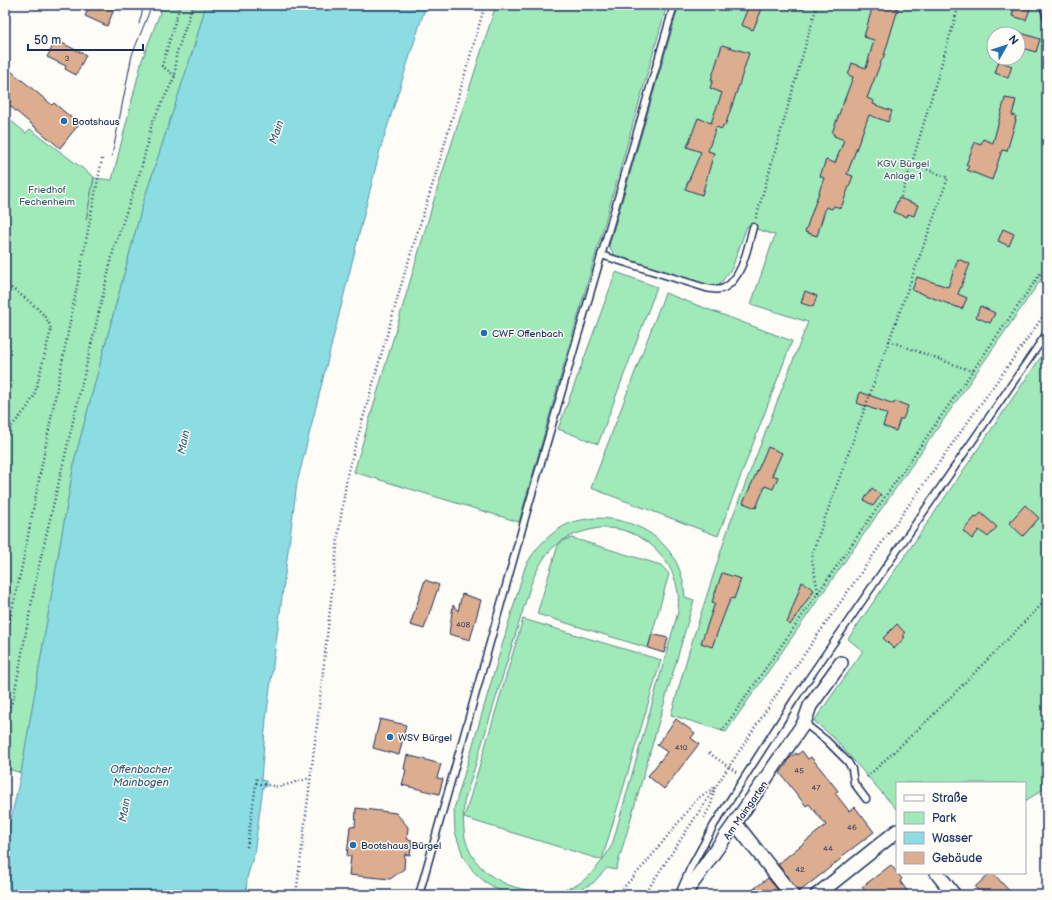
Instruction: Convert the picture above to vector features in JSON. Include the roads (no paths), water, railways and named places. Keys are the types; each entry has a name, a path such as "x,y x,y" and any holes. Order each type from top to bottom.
{"street":[{"name":"Am Maingarten","path":"684,895 736,823 804,723 810,706 841,663"},
{"path":"736,823 792,895"},
{"path":"816,895 896,832"},
{"path":"938,874 954,895"}],"lane":[{"path":"419,895 512,564 674,5"},
{"path":"1043,5 1047,18"},
{"path":"601,255 706,288 717,290 724,289 740,271 753,226"},
{"path":"679,895 690,869 714,825 794,700 1047,333"},
{"path":"804,723 826,740 848,762 852,769 854,783 866,800"}],"water":[{"name":"Offenbacher Mainbogen","path":"206,5 426,5 380,150 297,483 266,719 261,780 266,781 266,787 263,787 254,854 247,878 246,895 5,895 5,846 21,773 75,458 143,203 194,47"}],"tram line":[{"path":"139,24 144,5"},
{"path":"112,156 132,55 152,5"}],"place":[{"name":"Bootshaus","path":"64,121"},
{"name":"CWF Offenbach","path":"484,333"},
{"name":"WSV Bürgel","path":"390,737"},
{"name":"Bootshaus Bürgel","path":"353,845"}],"water label":[{"name":"Main","path":"276,132"},
{"name":"Main","path":"183,442"},
{"name":"Main","path":"124,810"}],"park label":[{"name":"KGV Bürgel Anlage 1","path":"903,168"},
{"name":"Friedhof Fechenheim","path":"47,194"}]}
